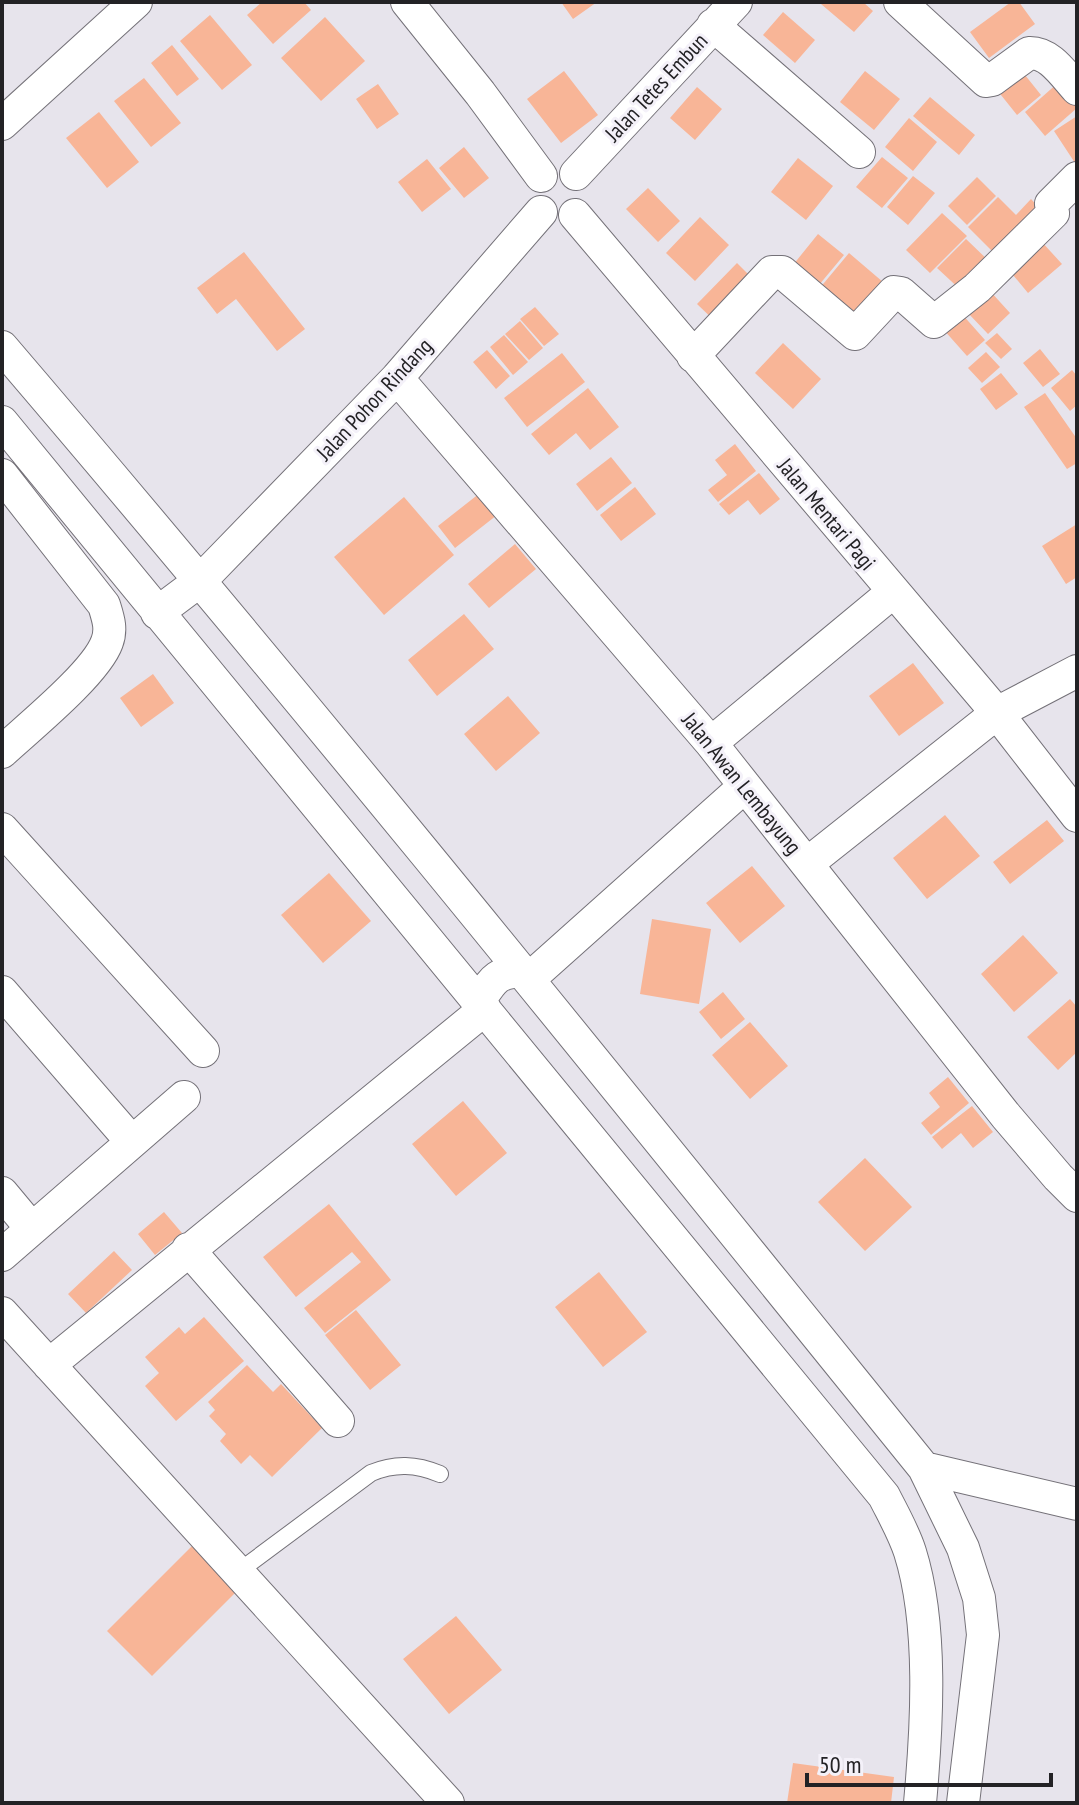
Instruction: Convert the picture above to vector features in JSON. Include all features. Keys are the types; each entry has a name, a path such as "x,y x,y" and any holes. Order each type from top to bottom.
{"street":[{"path":"2,124 136,2"},
{"path":"407,2 541,176"},
{"path":"900,2 986,81 1034,52 1046,56 1077,89"},
{"path":"726,9 859,152"},
{"name":"Jalan Tetes Embun","path":"576,174 726,9"},
{"path":"564,169 576,174 583,183 586,195 575,215 557,220 541,212 534,201 534,188 541,176 551,170 564,169"},
{"path":"693,356 772,272 782,272 855,334 894,292 901,293 934,322 977,288 1053,213 1051,204 1077,178"},
{"name":"Jalan Pohon Rindang","path":"157,613 201,580 397,378 541,212"},
{"name":"Jalan Mentari Pagi","path":"575,215 997,713 1077,816"},
{"path":"2,347 201,580 530,980 924,1468 963,1548 979,1598 983,1635 963,1803"},
{"name":"Jalan Awan Lembayung","path":"397,378 711,743 1006,1116 1077,1196"},
{"path":"2,422 884,1496 909,1548 919,1586 925,1639 920,1803"},
{"path":"2,475 104,605 110,625 107,641 97,660 2,752"},
{"path":"711,743 893,592"},
{"path":"808,863 997,713 1077,671"},
{"path":"530,980 745,786"},
{"path":"2,829 203,1051"},
{"path":"49,1365 486,1010 496,977 506,972 530,980"},
{"path":"486,1010 518,1016 532,1004 530,980"},
{"path":"2,992 132,1142"},
{"path":"2,1255 184,1097"},
{"path":"2,1193 32,1229"},
{"path":"188,1249 338,1421"},
{"path":"2,1313 448,1803"},
{"path":"924,1468 1077,1504"}],"lane":[{"path":"238,1572 371,1473 389,1465 422,1466 440,1474"}],"building":[{"path":"262,2 304,2 311,10 273,44 247,15"},
{"path":"561,2 597,2 573,19"},
{"path":"863,2 873,11 854,32 821,4"},
{"path":"1011,2 1019,2 1035,24 989,58 970,32"},
{"path":"783,12 815,40 795,63 763,35"},
{"path":"210,15 252,65 222,90 180,41"},
{"path":"325,17 365,61 321,101 281,58"},
{"path":"172,45 199,79 177,96 151,63"},
{"path":"1021,70 1041,95 1017,115 997,90"},
{"path":"564,71 598,115 561,143 527,99"},
{"path":"865,71 900,99 874,130 840,102"},
{"path":"144,78 181,123 151,147 114,101"},
{"path":"1059,82 1077,103 1077,108 1045,136 1025,112"},
{"path":"378,84 399,114 377,129 356,99"},
{"path":"697,87 722,109 695,140 670,118"},
{"path":"930,97 975,135 959,155 913,116"},
{"path":"99,112 139,162 107,188 66,138"},
{"path":"1077,116 1077,166 1054,131"},
{"path":"909,118 937,142 913,171 885,147"},
{"path":"464,147 489,178 464,198 439,168"},
{"path":"882,157 908,178 882,208 856,187"},
{"path":"798,158 833,186 806,220 771,192"},
{"path":"427,159 451,189 422,212 398,182"},
{"path":"913,176 935,193 908,225 887,207"},
{"path":"977,177 996,196 967,225 948,206"},
{"path":"648,188 680,221 658,242 626,209"},
{"path":"998,197 1016,215 1031,199 1045,214 1000,259 968,227"},
{"path":"942,213 967,236 930,273 906,250"},
{"path":"700,217 729,245 695,281 666,253"},
{"path":"818,234 844,255 819,285 793,265"},
{"path":"966,239 992,264 964,293 937,268"},
{"path":"1041,241 1062,264 1028,293 1008,269"},
{"path":"244,252 305,329 277,351 236,299 217,314 197,288"},
{"path":"849,253 890,288 863,320 814,295"},
{"path":"737,263 759,285 720,326 697,304"},
{"path":"990,291 1010,313 988,334 967,312"},
{"path":"535,307 559,334 544,346 520,319"},
{"path":"961,313 985,340 967,356 943,329"},
{"path":"520,321 543,348 529,360 505,334"},
{"path":"997,333 1012,349 1001,359 985,343"},
{"path":"504,335 528,362 513,375 490,347"},
{"path":"783,343 821,379 793,409 755,373"},
{"path":"1040,349 1060,374 1043,387 1023,363"},
{"path":"487,350 510,376 496,389 473,362"},
{"path":"986,352 1000,367 982,383 968,368"},
{"path":"562,353 585,382 527,427 504,398"},
{"path":"1072,370 1077,376 1077,405 1070,411 1051,388"},
{"path":"1001,373 1018,394 996,410 980,389"},
{"path":"588,388 619,427 590,450 576,433 549,455 531,434"},
{"path":"1045,393 1077,439 1077,463 1067,469 1024,407"},
{"path":"735,444 756,471 718,502 708,490 727,475 715,460"},
{"path":"611,457 632,483 597,511 576,484"},
{"path":"759,473 780,499 760,515 748,500 729,515 719,504"},
{"path":"635,487 656,514 621,541 600,515"},
{"path":"480,493 497,515 455,548 438,526"},
{"path":"404,497 454,555 384,615 334,557"},
{"path":"1077,524 1077,577 1066,584 1042,546"},
{"path":"515,544 536,569 489,608 468,584"},
{"path":"464,614 494,649 437,696 408,660"},
{"path":"913,663 944,703 899,736 869,696"},
{"path":"153,674 174,703 141,727 120,698"},
{"path":"508,696 540,733 496,771 464,734"},
{"path":"945,815 980,856 927,899 893,858"},
{"path":"1047,820 1064,841 1010,884 993,862"},
{"path":"752,866 785,906 740,943 706,903"},
{"path":"329,873 371,921 323,963 281,915"},
{"path":"652,919 711,929 699,1004 640,994"},
{"path":"1023,935 1058,973 1014,1012 981,974"},
{"path":"723,992 745,1019 721,1039 699,1012"},
{"path":"1070,999 1077,1007 1077,1052 1058,1070 1027,1037"},
{"path":"750,1022 788,1066 750,1099 712,1055"},
{"path":"948,1077 969,1103 931,1135 921,1123 940,1107 929,1093"},
{"path":"463,1101 507,1153 456,1196 412,1144"},
{"path":"972,1106 993,1132 973,1148 961,1133 942,1149 932,1137"},
{"path":"865,1158 912,1207 865,1251 818,1202"},
{"path":"329,1204 391,1280 325,1333 304,1308 361,1262 352,1252 296,1297 263,1257"},
{"path":"164,1212 182,1233 155,1255 138,1234"},
{"path":"114,1251 132,1270 86,1313 68,1294"},
{"path":"599,1272 647,1332 603,1367 555,1307"},
{"path":"356,1310 401,1365 370,1390 325,1335"},
{"path":"204,1317 244,1361 176,1421 145,1386 159,1373 145,1357 179,1327 185,1334"},
{"path":"247,1365 273,1392 281,1384 322,1428 272,1477 250,1455 241,1464 220,1441 226,1434 209,1416 215,1410 208,1402"},
{"path":"193,1545 237,1591 152,1676 107,1631"},
{"path":"456,1616 502,1670 449,1714 403,1659"},
{"path":"793,1763 894,1777 891,1803 787,1803"}]}
